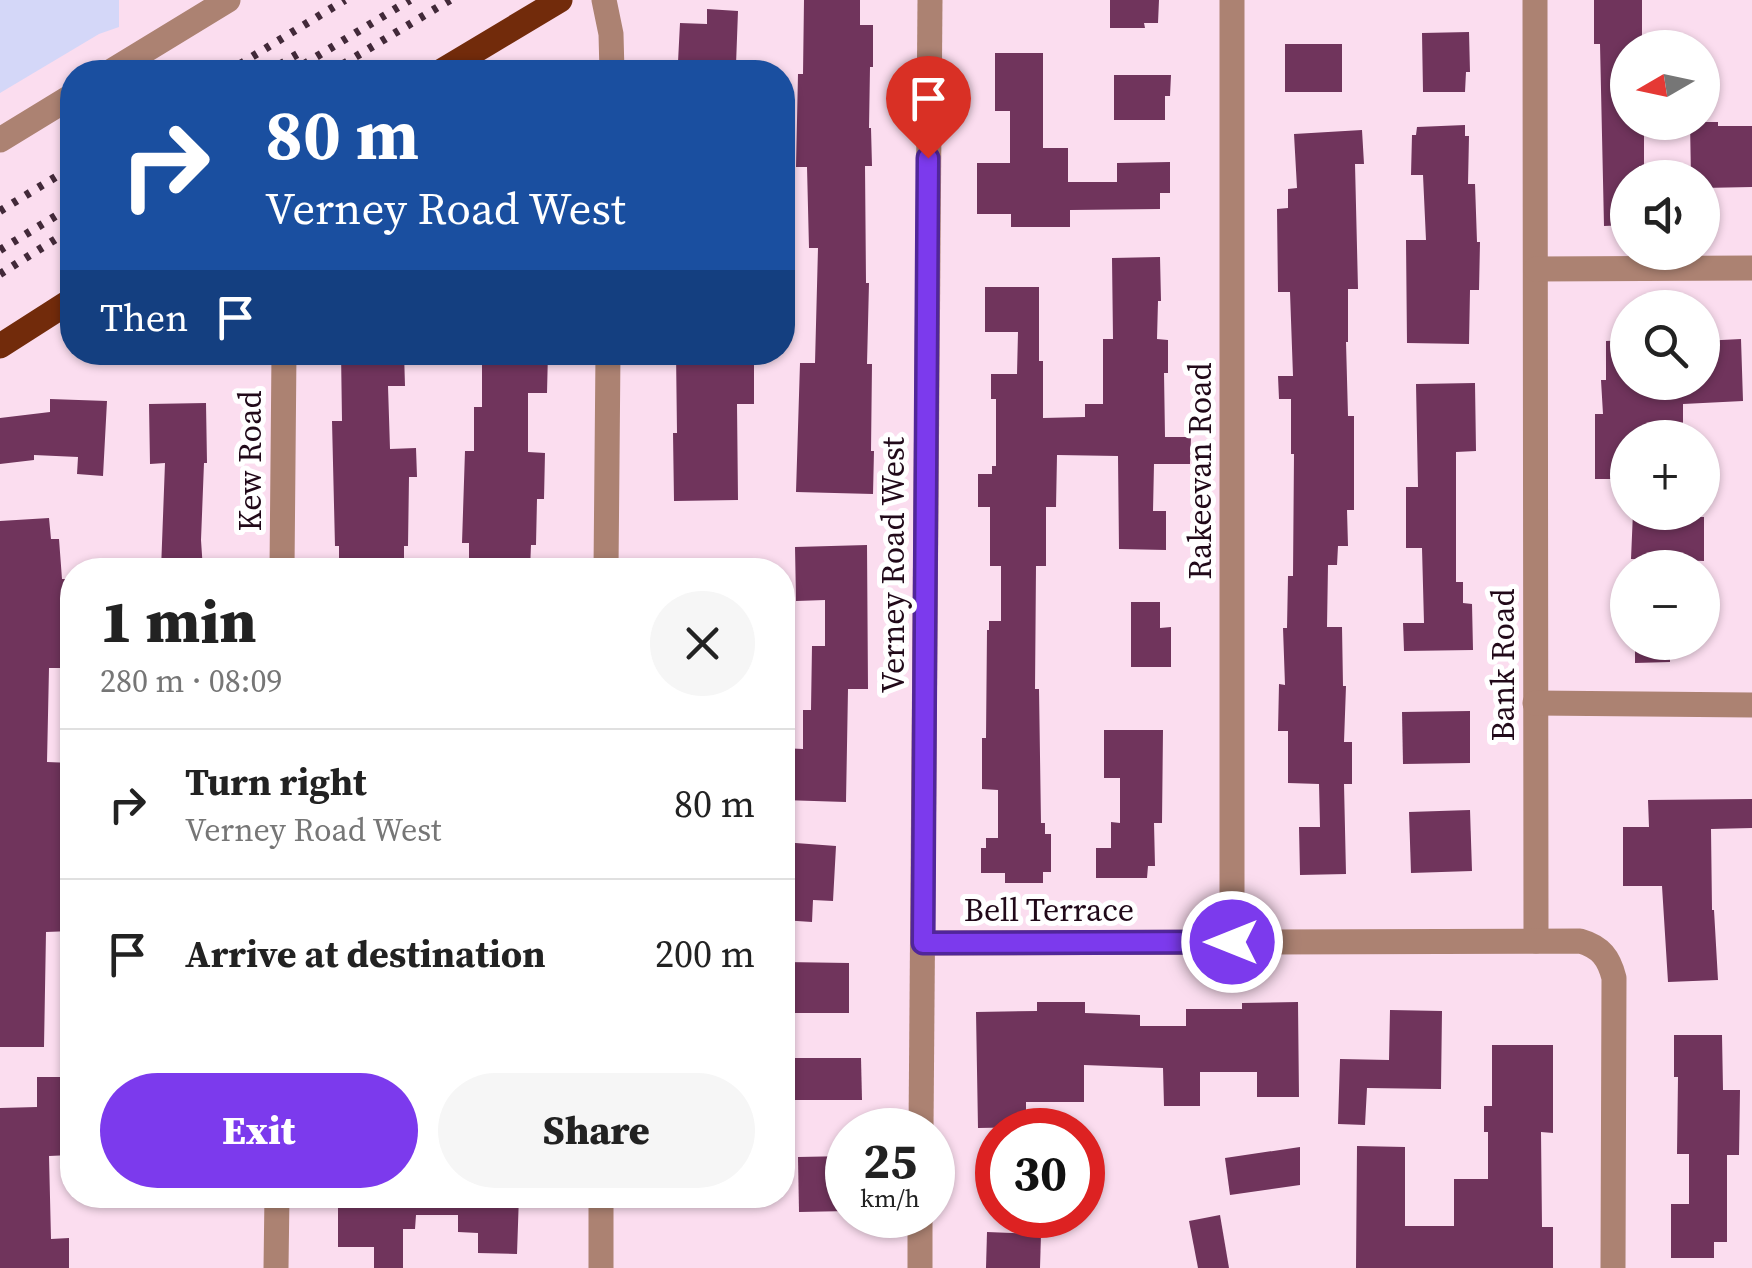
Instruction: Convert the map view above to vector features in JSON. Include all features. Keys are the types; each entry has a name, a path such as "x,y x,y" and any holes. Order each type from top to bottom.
{"main road":[{"path":"460,60 560,0"},
{"path":"0,346 60,308"}],"street":[{"path":"130,60 228,0"},
{"path":"604,0 612,34 612,60"},
{"name":"Verney Road West","path":"921,1108 930,0"},
{"name":"Rakeevan Road","path":"1232,0 1232,942"},
{"name":"Bank Road","path":"1535,0 1536,942"},
{"path":"0,140 60,103"},
{"path":"1536,269 1752,268"},
{"name":"Kew Road","path":"282,558 284,365"},
{"path":"606,558 608,365"},
{"path":"1536,704 1752,705"},
{"path":"1536,942 1588,944 1604,953 1614,978 1612,1268"},
{"name":"Bell Terrace","path":"923,943 1536,942"},
{"path":"276,1268 277,1208"},
{"path":"601,1208 601,1268"},
{"path":"920,1238 920,1268"}],"shaded area":[{"path":"0,0 119,0 119,27 99,34 0,93"}],"building":[{"path":"804,0 860,0 860,25 873,25 869,128 872,166 865,166 873,494 796,492 800,363 815,363 818,248 809,248 807,167 796,167"},
{"path":"1110,0 1159,0 1158,23 1144,23 1145,28 1110,28"},
{"path":"1594,0 1642,0 1642,30 1610,30 1610,140 1644,140 1644,160 1610,160 1610,226 1604,226 1600,44 1594,44"},
{"path":"707,9 738,11 736,60 678,60 680,23 707,24"},
{"path":"1469,32 1470,72 1466,72 1465,92 1423,92 1422,33"},
{"path":"1285,44 1342,44 1342,92 1285,92"},
{"path":"995,53 1043,53 1043,148 1068,148 1068,182 1117,182 1117,163 1170,162 1170,193 1160,193 1160,209 1070,210 1070,227 1011,227 1011,214 977,214 977,163 1010,163 1010,111 995,111"},
{"path":"1114,75 1171,75 1170,96 1165,96 1165,120 1114,120"},
{"path":"1465,125 1465,136 1469,136 1468,184 1475,184 1480,242 1479,290 1470,290 1469,344 1407,343 1406,240 1426,240 1423,175 1411,175 1412,135 1416,135 1417,127"},
{"path":"1720,126 1752,126 1752,187 1720,188 1720,160 1691,160 1690,140 1720,140"},
{"path":"1362,130 1364,164 1355,164 1358,289 1348,289 1346,342 1348,416 1354,416 1354,510 1347,510 1348,546 1338,546 1337,565 1328,565 1327,627 1342,627 1344,742 1352,742 1352,784 1344,784 1346,874 1300,875 1299,827 1320,827 1319,784 1288,783 1288,731 1278,731 1279,684 1285,685 1283,628 1287,628 1288,576 1293,576 1294,454 1291,399 1279,399 1278,376 1293,376 1290,292 1278,292 1277,209 1288,208 1288,189 1297,188 1294,134"},
{"path":"1160,257 1157,339 1168,340 1165,437 1191,437 1190,464 1154,464 1153,511 1166,511 1166,550 1119,549 1118,456 1057,455 1056,507 1046,507 1046,566 1036,566 1035,689 1039,689 1041,823 1045,823 1045,834 1051,834 1051,872 1043,872 1043,883 1005,883 1005,873 981,873 981,848 986,848 986,838 998,838 998,790 982,789 982,738 986,738 987,630 989,621 1001,621 1001,566 990,566 990,507 978,507 978,474 992,474 992,466 996,466 996,399 991,399 991,374 1017,374 1018,332 985,332 985,287 1039,287 1043,418 1085,417 1085,404 1103,404 1103,339 1113,339 1112,258"},
{"path":"1741,339 1743,401 1683,404 1683,420 1610,420 1610,479 1595,479 1595,414 1603,414 1601,380 1606,380 1606,341 1610,341 1610,400 1720,400 1720,340"},
{"path":"341,365 404,365 405,386 388,386 390,449 416,448 417,477 409,477 408,546 404,546 404,558 339,558 339,546 335,546 332,421 342,421"},
{"path":"482,365 548,365 547,393 528,393 528,452 545,453 544,499 537,499 536,545 531,545 530,558 469,558 469,543 462,543 465,451 474,451 474,407 482,407"},
{"path":"676,365 754,365 754,404 737,404 738,500 674,501 673,433 677,433"},
{"path":"1475,383 1476,451 1456,452 1456,582 1463,582 1463,603 1472,604 1473,650 1404,651 1403,623 1424,623 1422,548 1406,548 1406,487 1418,487 1416,384"},
{"path":"50,399 107,401 103,476 77,474 78,457 34,455 34,460 0,464 0,418 50,412"},
{"path":"206,403 202,558 161,558 165,463 150,464 149,404"},
{"path":"49,518 51,539 59,539 60,668 49,668 47,762 60,763 60,931 46,932 44,1047 0,1047 0,521"},
{"path":"1632,530 1704,530 1704,550 1631,550"},
{"path":"867,545 868,689 848,689 846,802 795,800 795,749 803,749 803,710 811,710 812,646 825,646 825,600 796,601 795,547"},
{"path":"1131,602 1160,602 1160,628 1171,627 1171,667 1131,667"},
{"path":"1635,660 1670,660 1670,662"},
{"path":"1470,711 1470,763 1403,764 1402,712"},
{"path":"1104,730 1163,730 1162,823 1154,823 1155,866 1148,866 1147,878 1096,878 1096,848 1111,848 1111,822 1120,823 1120,778 1104,778"},
{"path":"1752,799 1752,828 1711,829 1718,980 1668,982 1662,886 1623,886 1623,827 1649,827 1648,800"},
{"path":"1470,810 1472,871 1411,873 1409,812"},
{"path":"795,843 836,846 833,901 813,900 812,922 795,921"},
{"path":"795,962 849,963 849,1013 795,1013"},
{"path":"1037,1002 1085,1002 1085,1013 1140,1015 1140,1026 1186,1026 1186,1009 1242,1009 1242,1003 1298,1002 1299,1097 1257,1097 1257,1072 1200,1072 1200,1106 1164,1106 1163,1068 1084,1065 1084,1102 1026,1102 1026,1108 978,1108 976,1012 1037,1011"},
{"path":"1390,1010 1442,1011 1441,1089 1367,1088 1365,1125 1338,1124 1340,1059 1389,1060"},
{"path":"1674,1035 1722,1035 1723,1090 1740,1090 1739,1155 1727,1155 1727,1242 1714,1242 1714,1258 1671,1258 1671,1204 1689,1204 1689,1154 1677,1154"},
{"path":"1492,1045 1553,1045 1553,1133 1541,1132 1542,1227 1553,1227 1553,1268 1356,1268 1357,1146 1405,1147 1405,1226 1454,1226 1454,1179 1488,1179 1484,1106 1492,1106"},
{"path":"795,1058 861,1058 862,1100 795,1100"},
{"path":"37,1077 60,1077 60,1156 49,1156 51,1239 69,1238 69,1268 0,1268 0,1108 37,1107"},
{"path":"1300,1147 1300,1185 1230,1195 1225,1158"},
{"path":"825,1156 825,1211 799,1212 798,1157"},
{"path":"338,1208 519,1208 517,1254 478,1253 478,1233 458,1232 458,1215 416,1215 415,1229 403,1229 403,1268 374,1268 374,1247 338,1247"},
{"path":"1220,1215 1229,1268 1198,1268 1189,1221"},
{"path":"987,1238 1041,1238 1040,1268 986,1268"}],"railway":[{"path":"247,60 345,0"},
{"path":"311,60 410,0"},
{"path":"350,60 450,0"},
{"path":"287,60 301,52"},
{"path":"0,211 60,174"},
{"path":"0,250 60,213"},
{"path":"0,274 60,236"}],"route":[{"path":"928,158 923,943 1232,942"}]}
